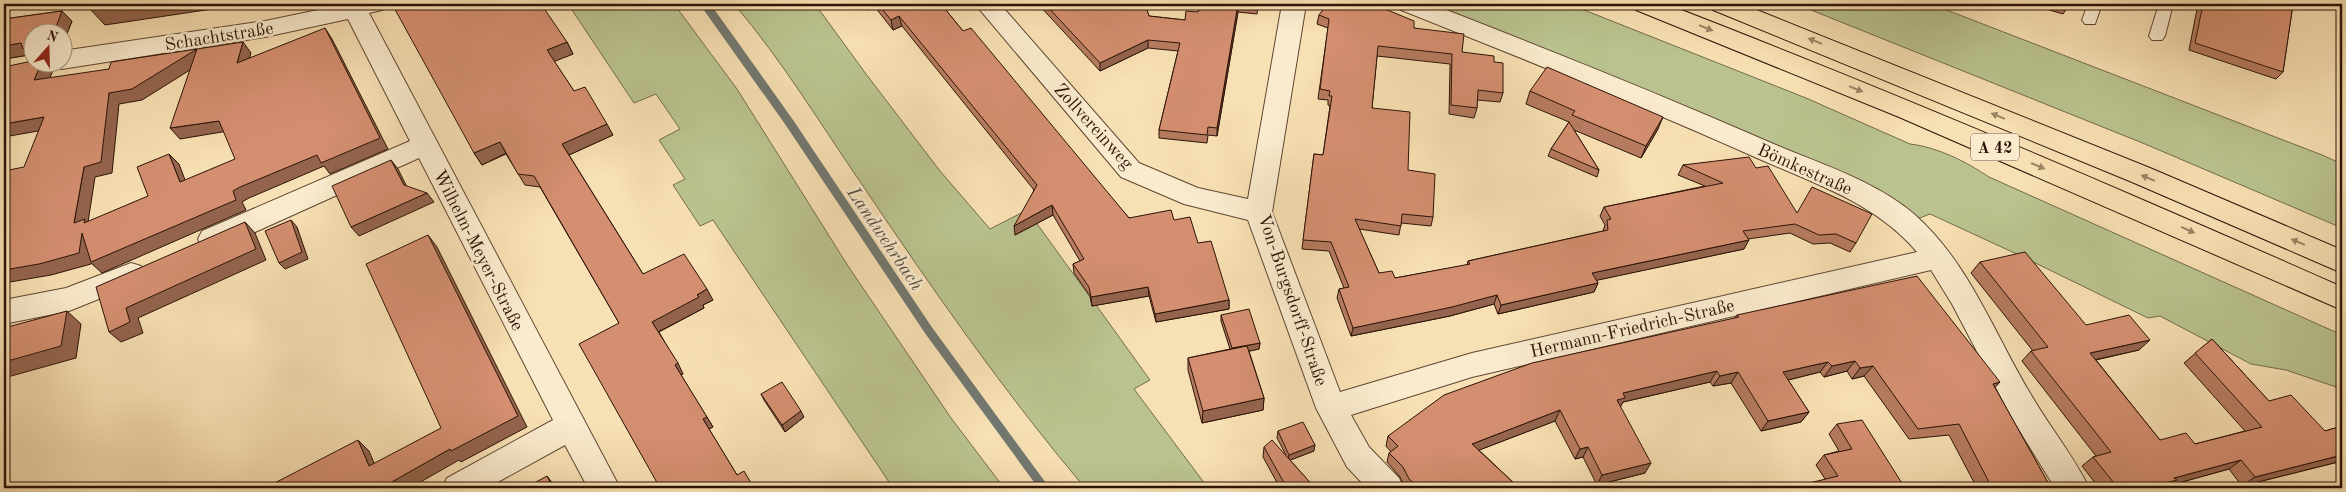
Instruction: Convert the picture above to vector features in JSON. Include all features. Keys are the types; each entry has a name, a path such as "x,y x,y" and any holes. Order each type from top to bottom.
{"highway":[{"name":"A 42","path":"1644,4 1950,128 2176,224 2342,299"},
{"name":"A 42","path":"1721,4 2141,175 2342,262"}],"street":[{"name":"Zollvereinweg","path":"987,4 1130,170 1193,197 1259,212"},
{"name":"Von-Burgsdorff-Straße","path":"1294,4 1259,212 1331,408 1358,457 1388,488"},
{"name":"Bömkestraße","path":"1408,4 1590,75 1851,189 1903,219 1936,258 1977,326 2031,426 2073,488"},
{"name":"Schachtstraße","path":"72,59 265,29 365,7"},
{"name":"Wilhelm-Meyer-Straße","path":"365,7 425,145 604,488"},
{"path":"191,248 425,145"},
{"name":"Hermann-Friedrich-Straße","path":"1331,408 1472,365 1936,258"},
{"path":"4,312 69,299 155,264"},
{"path":"458,488 571,426"}],"lane":[{"path":"2090,20 2096,4"},
{"path":"2157,36 2166,4"}],"green space":[{"path":"568,4 674,4 737,89 848,266 951,418 1004,488 893,488 713,220 700,226 673,185 685,179 659,140 680,129 656,94 634,103"},
{"path":"734,4 815,4 940,171 990,229 1027,210 1090,297 1092,306 1096,305 1150,380 1134,389 1208,488 1085,488 1026,415 970,340 889,225 785,70"},
{"path":"1425,4 1569,4 1806,98 1910,144 1931,148 1951,156 1989,177 2342,335 2342,389 2286,370 2251,364 2160,316 2148,318 1930,214 1917,219 1551,52"},
{"path":"1796,4 1931,4 2322,155 2342,164 2342,228 2145,144"}],"building":[{"path":"91,4 114,4 89,8"},
{"path":"392,4 541,4 567,42 547,50 574,91 585,87 607,124 562,144 643,274 684,254 707,289 697,295 699,297 652,322 678,363 675,365 707,417 703,419 737,475 744,471 754,488 660,488 579,344 619,323 534,176 518,174 500,142 474,153"},
{"path":"878,4 941,4 963,31 971,28 1129,218 1171,210 1174,220 1190,217 1198,243 1211,241 1229,300 1155,314 1148,287 1091,297 1089,287 1073,264 1084,259 1052,205 1014,226 1037,185 899,16 891,20"},
{"path":"1045,4 1145,4 1149,16 1185,20 1186,11 1198,12 1204,4 1238,4 1217,128 1208,127 1207,135 1159,130 1180,43 1148,40 1100,63"},
{"path":"1238,4 1257,4 1257,6"},
{"path":"1327,4 1388,5 1385,9 1414,21 1414,28 1464,34 1462,52 1494,56 1494,62 1503,63 1503,93 1478,90 1477,108 1451,105 1452,54 1378,46 1372,108 1410,112 1408,170 1435,174 1433,217 1402,214 1401,226 1355,219 1379,273 1392,271 1395,278 1470,264 1468,261 1608,230 1607,220 1611,219 1604,207 1723,183 1683,165 1749,157 1756,168 1768,166 1797,213 1812,187 1872,214 1856,243 1836,234 1819,235 1795,224 1743,231 1749,240 1592,273 1598,283 1501,305 1497,295 1452,307 1353,328 1339,289 1349,287 1331,242 1303,240 1314,154 1323,155 1332,96 1329,96 1330,91 1320,89 1329,19 1319,15"},
{"path":"2203,4 2293,4 2283,72 2195,43"},
{"path":"62,11 58,22 22,22 22,46 21,43 4,46 4,19"},
{"path":"325,28 380,138 321,163 317,155 240,187 233,191 236,200 91,262 82,233 79,253 39,264 4,270 4,171 24,167 44,117 4,124 4,67 22,63 22,72 38,72 34,80 109,69 111,62 243,42 237,63","holes":["197,49 170,128 219,121 235,159 180,182 169,154 137,167 148,196 84,223 85,219 74,223 84,167 101,162 109,93 132,89"]},
{"path":"1547,67 1663,117 1646,146 1572,115 1575,111 1530,91"},
{"path":"1569,122 1599,170 1551,149"},
{"path":"391,160 404,185 427,193 351,227 332,186"},
{"path":"291,220 302,252 279,263 265,231"},
{"path":"245,222 256,249 126,308 130,322 109,332 96,287"},
{"path":"428,235 518,416 451,451 450,449 381,488 265,488 358,440 369,466 441,428 366,264"},
{"path":"2025,252 2086,325 2129,315 2150,340 2090,353 2160,440 2186,433 2195,444 2262,427 2195,353 2212,339 2269,401 2291,395 2325,431 2342,426 2342,455 2255,477 2241,460 2145,488 2118,488 2093,457 2111,452 2031,351 2048,347 1980,262"},
{"path":"1917,276 2000,382 1993,384 2051,488 1992,488 1959,424 1918,429 1873,366 1860,368 1855,361 1832,366 1828,362 1783,372 1809,412 1768,421 1738,372 1720,376 1717,371 1623,393 1625,398 1617,400 1651,463 1602,475 1588,447 1580,449 1560,410 1472,444 1519,488 1419,488 1409,479 1403,467 1389,453 1398,446 1388,436 1444,395 1532,363 1739,317 1737,315"},
{"path":"1249,309 1260,343 1232,348 1221,315"},
{"path":"67,311 61,346 4,362 4,328"},
{"path":"1247,346 1264,398 1203,411 1188,358"},
{"path":"782,382 801,411 782,425 761,394"},
{"path":"1862,420 1905,488 1789,488 1838,476 1824,455 1852,449 1837,424"},
{"path":"1303,422 1315,445 1289,455 1278,431"},
{"path":"1272,440 1315,488 1287,488 1264,447"},
{"path":"547,476 553,488 525,488"}],"waterway":[{"name":"Landwehrbach","path":"705,4 789,122 929,331 1044,488"}]}
